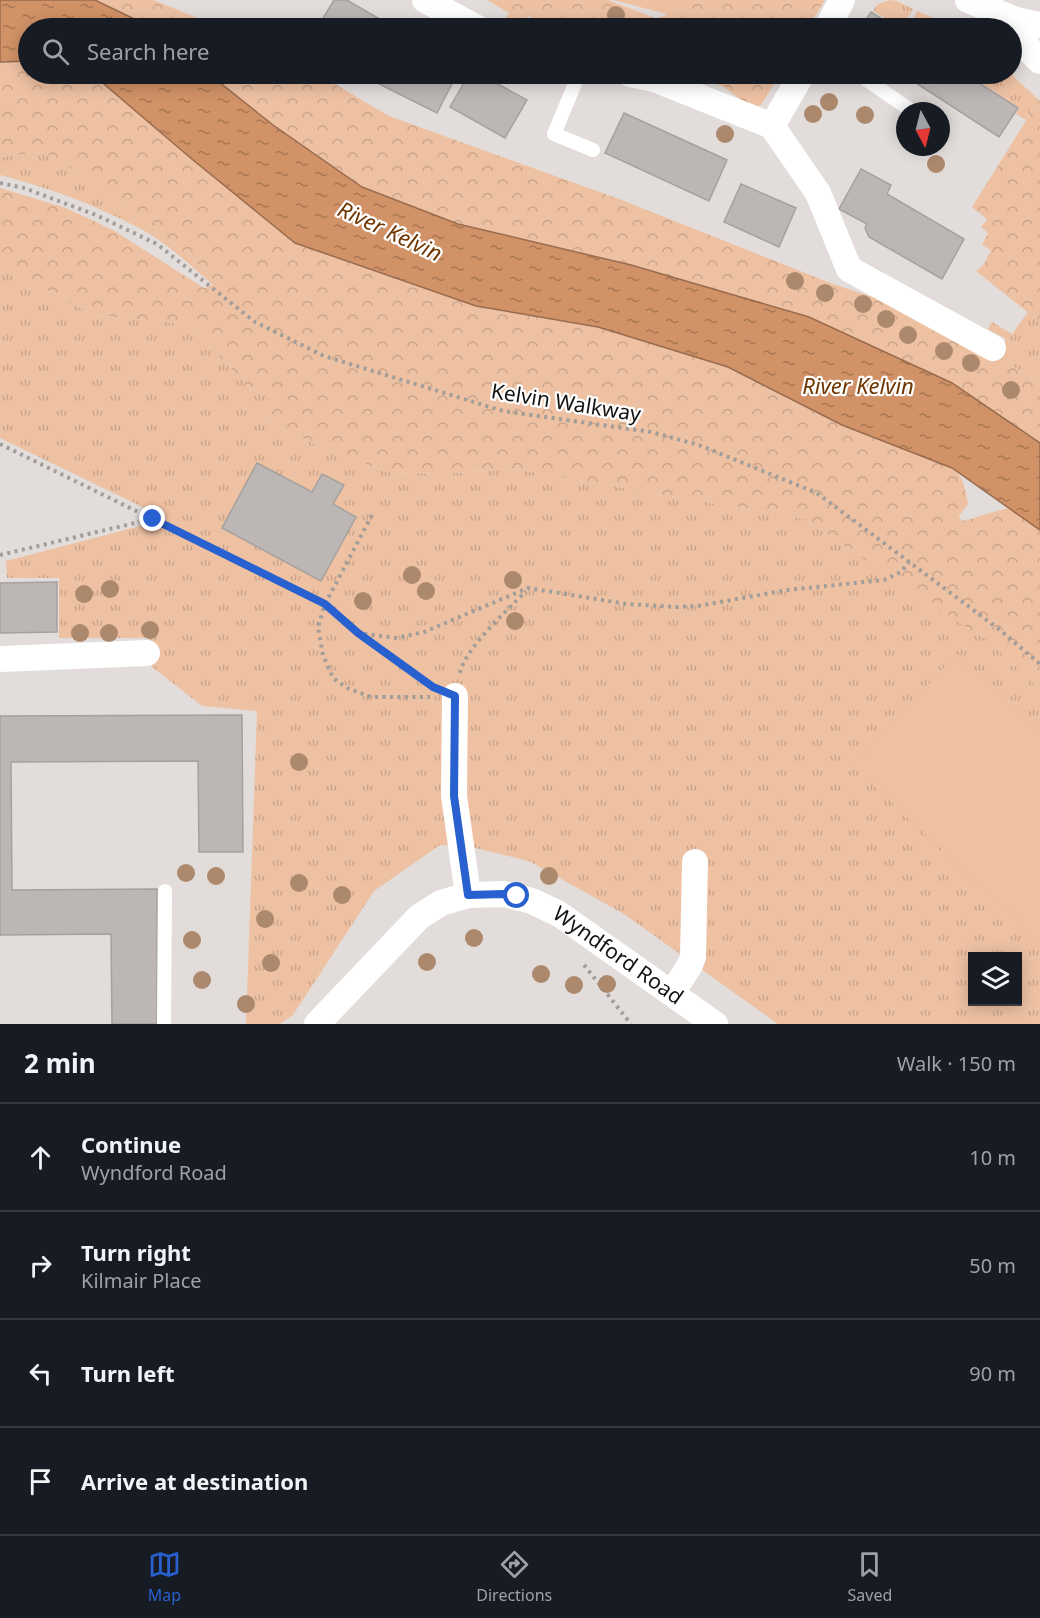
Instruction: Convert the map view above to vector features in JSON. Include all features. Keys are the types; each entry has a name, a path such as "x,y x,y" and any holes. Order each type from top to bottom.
{"street":[{"path":"425,0 458,18"},
{"path":"832,18 842,0"},
{"path":"968,0 1017,18"},
{"path":"1028,22 1029,50 1040,61"},
{"path":"667,84 772,126 818,193 849,269 993,348"},
{"path":"772,126 795,84"},
{"path":"0,659 147,653"},
{"path":"455,696 454,796 468,895"},
{"path":"672,993 693,957 695,862"},
{"name":"Wyndford Road","path":"317,1024 419,918 441,903 468,895 504,894 545,906 716,1024"}],"lane":[{"path":"575,84 554,134 592,150"},
{"path":"873,84 899,102"},
{"path":"164,1024 165,891"}],"path":[{"name":"Kelvin Walkway","path":"0,183 24,188 96,215 157,244 255,322 324,356 503,411 651,432 699,445 817,493 1000,630 1040,664"},
{"path":"0,444 325,604 358,633 433,687 455,696"},
{"path":"372,515 325,604 318,627 322,655 333,678 347,688 371,697 455,696"},
{"path":"0,555 153,519"},
{"path":"358,633 397,638 424,632 528,588 627,604 665,607 698,606 787,590 884,580 901,572 909,562"},
{"path":"455,696 462,664 470,651 528,588"},
{"path":"577,927 572,951 631,1024"}],"green space":[{"path":"95,0 154,0 197,18 132,18"},
{"path":"487,0 608,0 655,18 534,18 528,16 526,18 506,18 509,13"},
{"path":"613,0 692,0 670,15"},
{"path":"690,0 825,0 814,18 655,18 664,16"},
{"path":"889,0 897,1 913,9 908,18 885,18 873,11 878,4"},
{"path":"917,11 934,18 914,18"},
{"path":"18,61 18,84 104,84 193,160 476,306 598,327 728,367 842,425 952,468 961,479 968,504 959,516 961,521 1010,508 1040,530 1040,689 990,643 804,519 515,469 440,474 388,472 328,450 264,421 267,398 249,387 188,324 94,315 0,265 0,188 66,208 113,230 204,288 215,284 208,272 136,213 56,158 41,152 0,157 0,62"},
{"path":"222,84 335,84 389,116 619,199 833,284 908,309 997,356 1040,383 1040,443 952,383 809,317 631,265 458,224 362,187 273,125"},
{"path":"715,84 774,84 761,105 755,107 745,103 724,87"},
{"path":"1022,84 1039,100 1026,120 1016,114 1019,108 984,85"},
{"path":"1039,100 1040,322 976,271 984,264 991,250 982,245 988,233 981,227 987,219 972,207"},
{"path":"41,152 56,158 136,213 208,272 216,281 215,284 213,285 166,245 135,226 69,197 0,175 0,157"},
{"path":"0,265 94,315 188,324 249,387 267,398 264,421 328,450 388,472 440,474 515,469 804,519 991,643 1040,689 1040,1024 778,1024 624,914 529,861 467,846 440,845 374,891 293,1015 280,1024 246,1024 257,711 202,706 152,667 149,638 59,638 59,578 7,578 6,561 167,519 0,438"},
{"path":"1028,312 1040,322 1040,383 995,355 1006,339 988,329 992,322 1012,334"},
{"path":"957,654 1040,732 1040,942 852,765"}],"water":[{"path":"0,0 95,0 132,18 18,18 18,61 0,62"},
{"name":"River Kelvin","path":"104,84 222,84 273,125 362,187 458,224 631,265 809,317 952,383 1040,443 1040,530 952,468 842,425 728,367 598,327 476,306 295,243"}],"building":[{"path":"334,0 347,0 378,18 323,18"},
{"path":"871,12 880,18 867,18"},
{"path":"379,84 452,84 437,113"},
{"path":"463,84 498,84 527,100 505,138 450,107"},
{"path":"917,84 981,84 1018,108 999,137 950,105 950,102 945,102"},
{"path":"624,113 727,160 709,201 605,153"},
{"path":"861,169 891,185 887,194 964,239 942,279 869,237 865,228 867,224 839,209"},
{"path":"741,184 796,208 779,247 724,222"},
{"path":"257,463 312,492 322,474 344,485 333,504 356,517 321,581 222,528"},
{"path":"57,582 57,632 0,633 0,583"},
{"path":"242,715 243,852 199,852 198,761 11,762 12,890 157,889 157,1024 112,1024 111,934 0,935 0,716"}],"route":[{"path":"153,519 325,604 358,633 433,687 455,696 454,796 468,895 517,896"}]}
